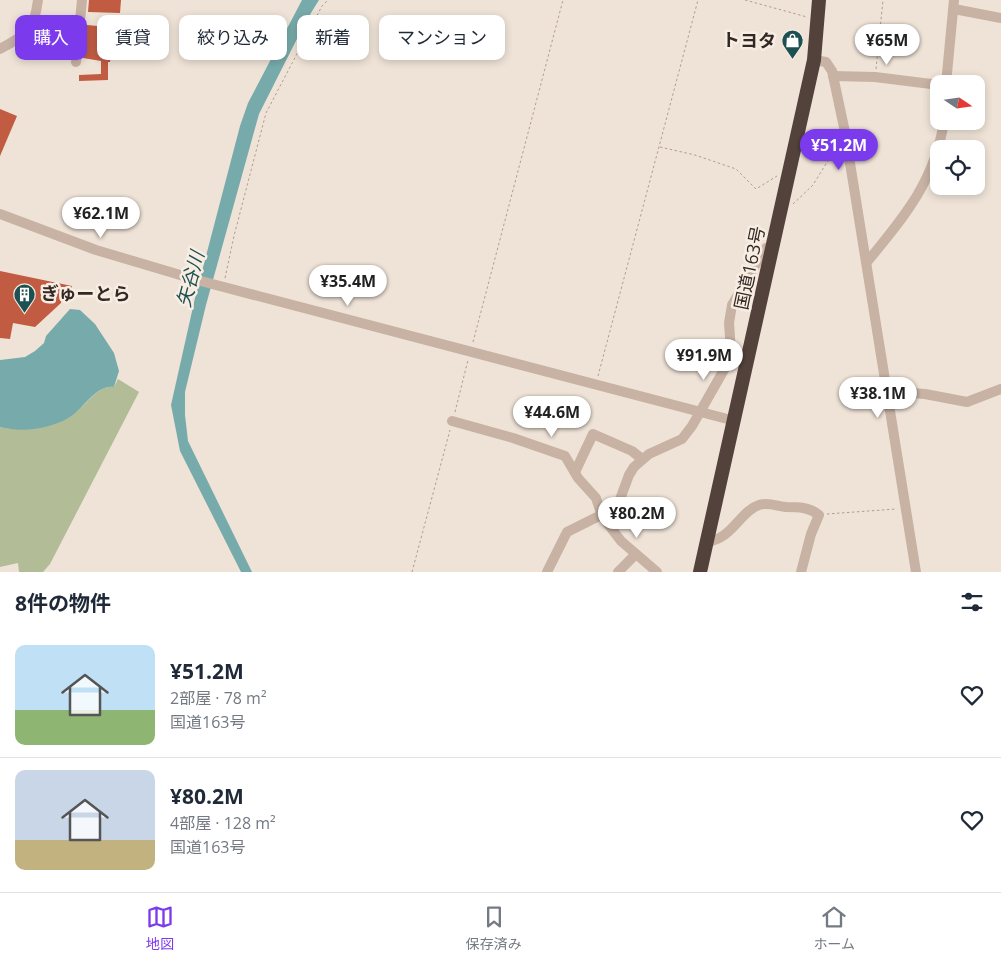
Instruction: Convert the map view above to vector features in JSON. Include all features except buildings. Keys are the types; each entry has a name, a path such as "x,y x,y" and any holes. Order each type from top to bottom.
{"highway":[{"name":"国道163号","path":"700,572 774,247 814,60 819,0"}],"street":[{"path":"0,49 30,30 36,17 38,0"},
{"path":"76,62 82,0"},
{"path":"947,75 954,5 1001,18"},
{"path":"814,60 826,62 830,66 845,132 867,262 885,391 916,572"},
{"path":"833,76 875,77 930,83"},
{"path":"867,262 912,207 935,162 942,130"},
{"path":"0,214 96,250 197,280 735,420"},
{"path":"547,572 560,542 567,532 613,509 619,502 629,475 642,459 656,450 682,440 725,368 731,352 729,323 732,305 762,252 766,248 774,247"},
{"path":"885,391 925,394 967,402 1001,389"},
{"path":"452,421 513,438 566,456 574,472 596,498 602,516 621,541 657,572"},
{"path":"574,472 593,434 632,451 642,459"},
{"path":"706,542 712,542 736,527 747,513 760,504 801,507 819,515 811,534 801,572"},
{"path":"618,572 635,555"}],"path":[{"path":"222,287 266,113 322,6 328,0"},
{"path":"412,572 563,0"},
{"path":"596,385 698,0"},
{"path":"745,0 817,20"},
{"path":"875,77 883,0"},
{"path":"783,204 792,204 799,200 813,186 845,132"},
{"path":"659,146 695,155 736,169 756,189 780,174 790,174"},
{"path":"819,515 906,508"}],"green space":[{"path":"118,379 139,392 50,564 43,572 19,572 18,563 0,567 0,427 9,429 68,417 102,389 114,387"}],"water":[{"path":"302,0 319,0 310,15 297,15 297,39 287,59 287,29"},
{"path":"271,60 286,60 259,114 206,305 185,392 188,441 252,572 241,572 180,451 171,405 195,298 240,126 248,103"},
{"path":"70,309 80,310 95,324 114,353 119,371 114,387 108,387 97,392 74,414 58,423 18,430 0,427 0,360 25,357 35,351 44,343 46,336"}],"place":[{"name":"トヨタ","path":"792,60"},
{"name":"ぎゅーとら","path":"25,313"}],"water label":[{"name":"矢谷川","path":"190,279"}]}
